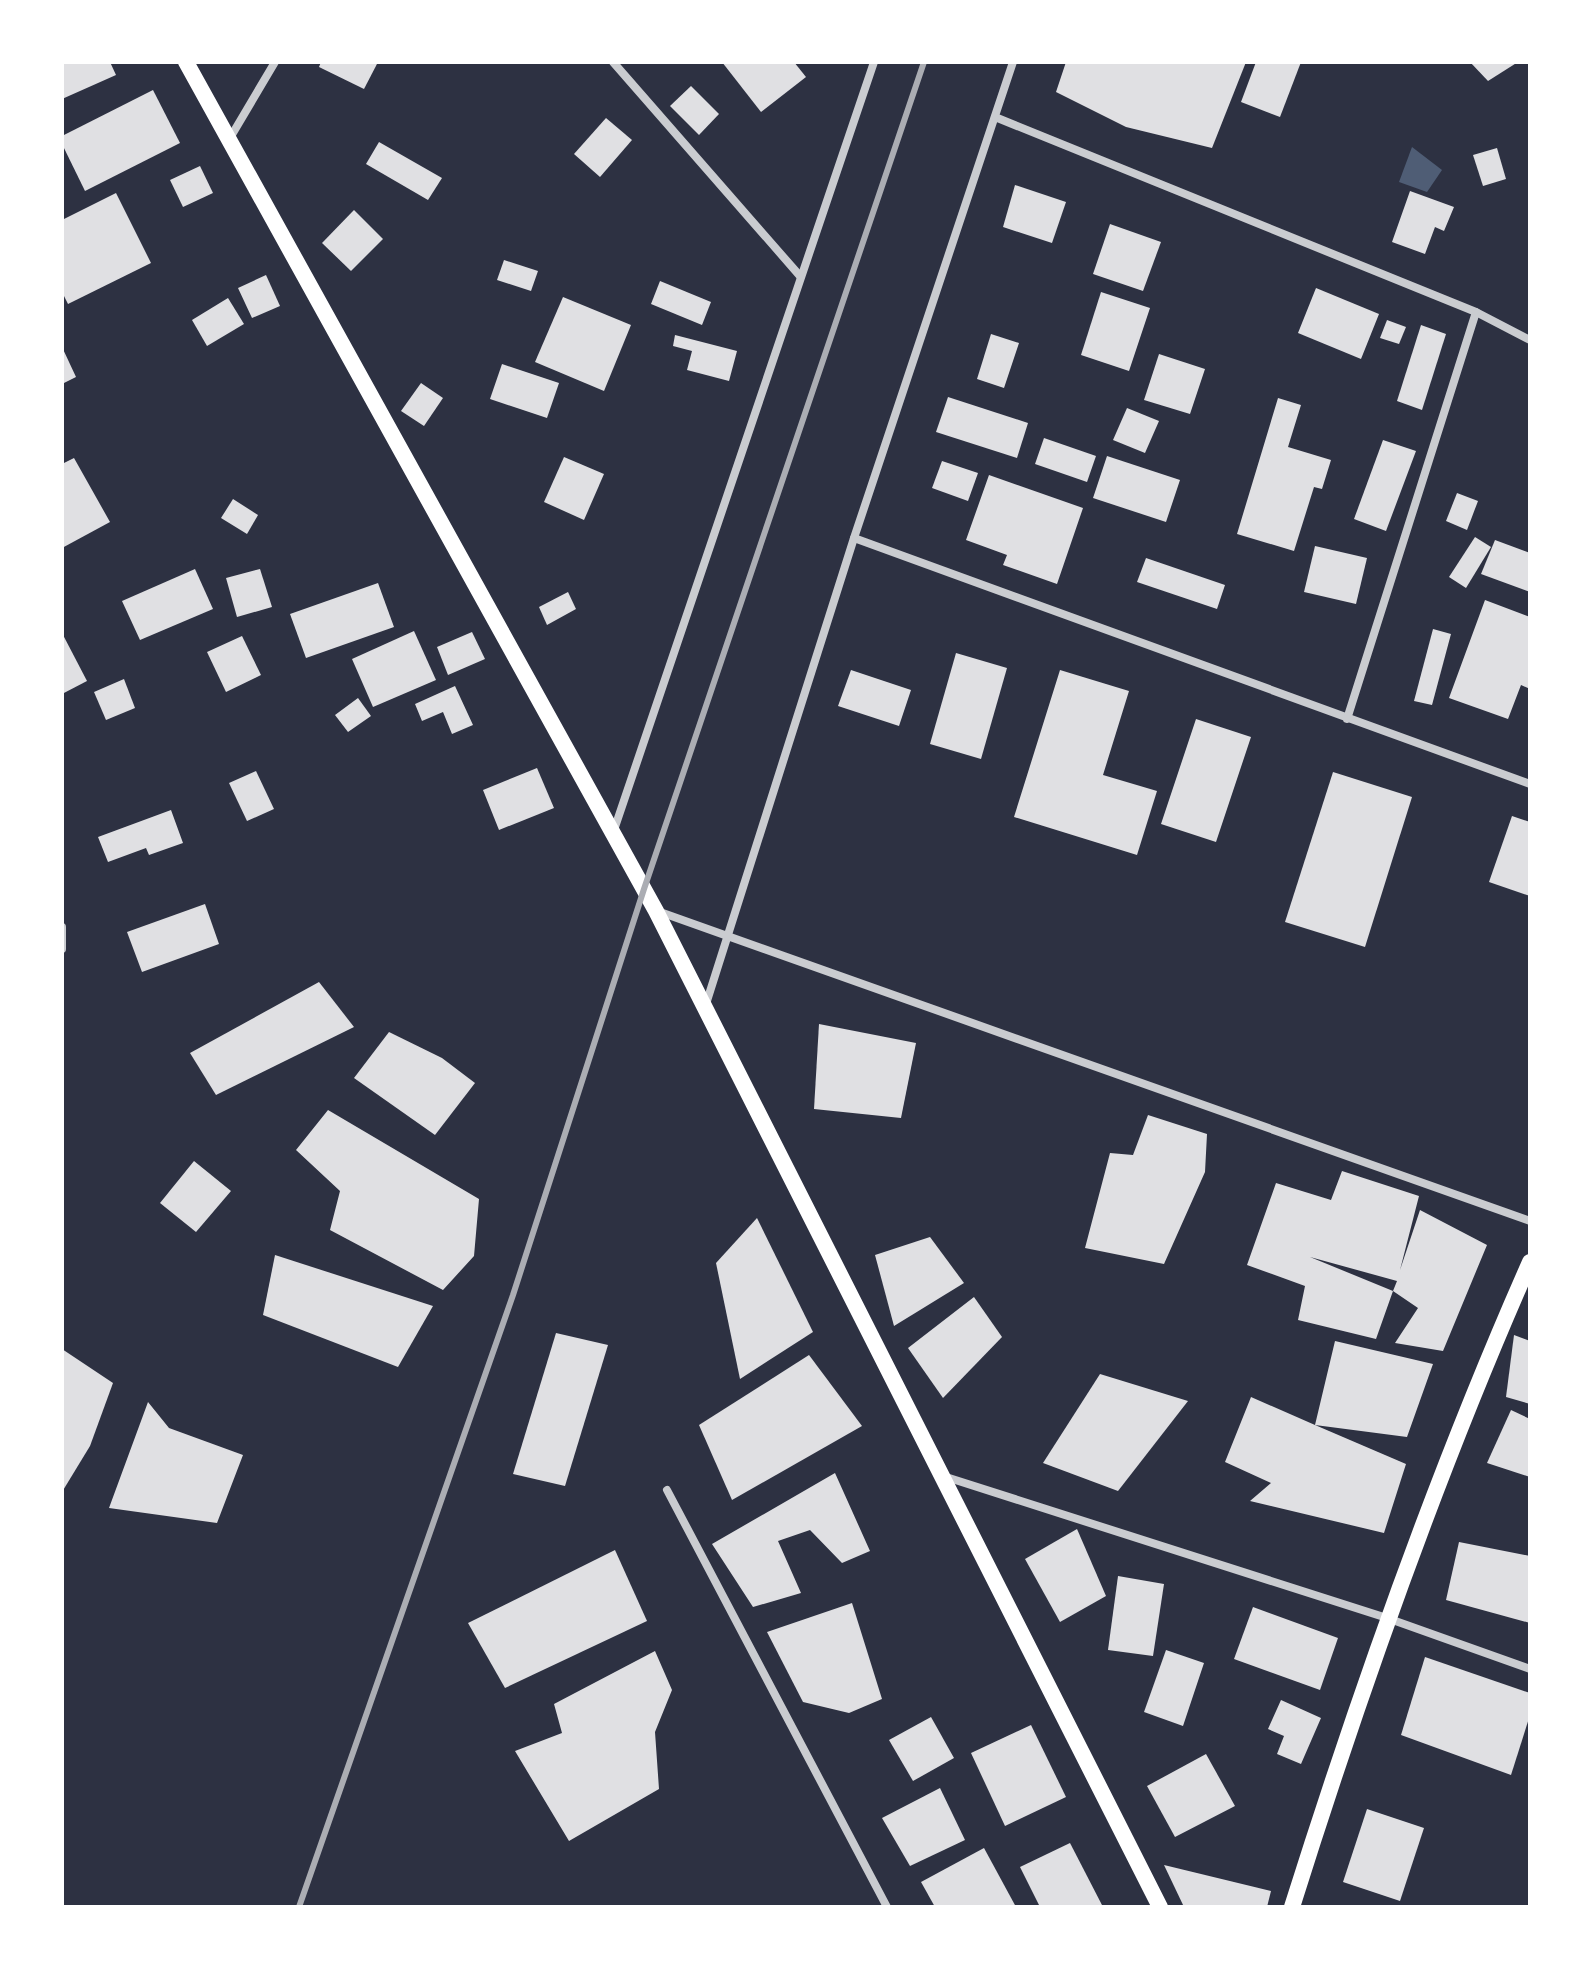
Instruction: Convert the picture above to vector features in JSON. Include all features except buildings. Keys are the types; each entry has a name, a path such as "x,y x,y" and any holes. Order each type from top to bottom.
{"main road":[{"path":"186,62 656,911 1160,1907"},
{"path":"1292,1907 1387,1618 1471,1395 1530,1262"}],"street":[{"path":"229,138 275,62"},
{"path":"613,62 800,276"},
{"path":"613,834 874,62"},
{"path":"704,1008 854,538 1013,62"},
{"path":"995,117 1476,312 1530,340"},
{"path":"1347,719 1476,312"},
{"path":"854,538 1530,784"},
{"path":"656,911 1530,1221"},
{"path":"62,927 62,949"},
{"path":"941,1476 1387,1618 1530,1669"},
{"path":"667,1490 887,1907"}],"water":[{"path":"1412,147 1442,170 1427,192 1399,182"}],"railway":[{"path":"299,1907 513,1295 644,889 924,62"}]}
